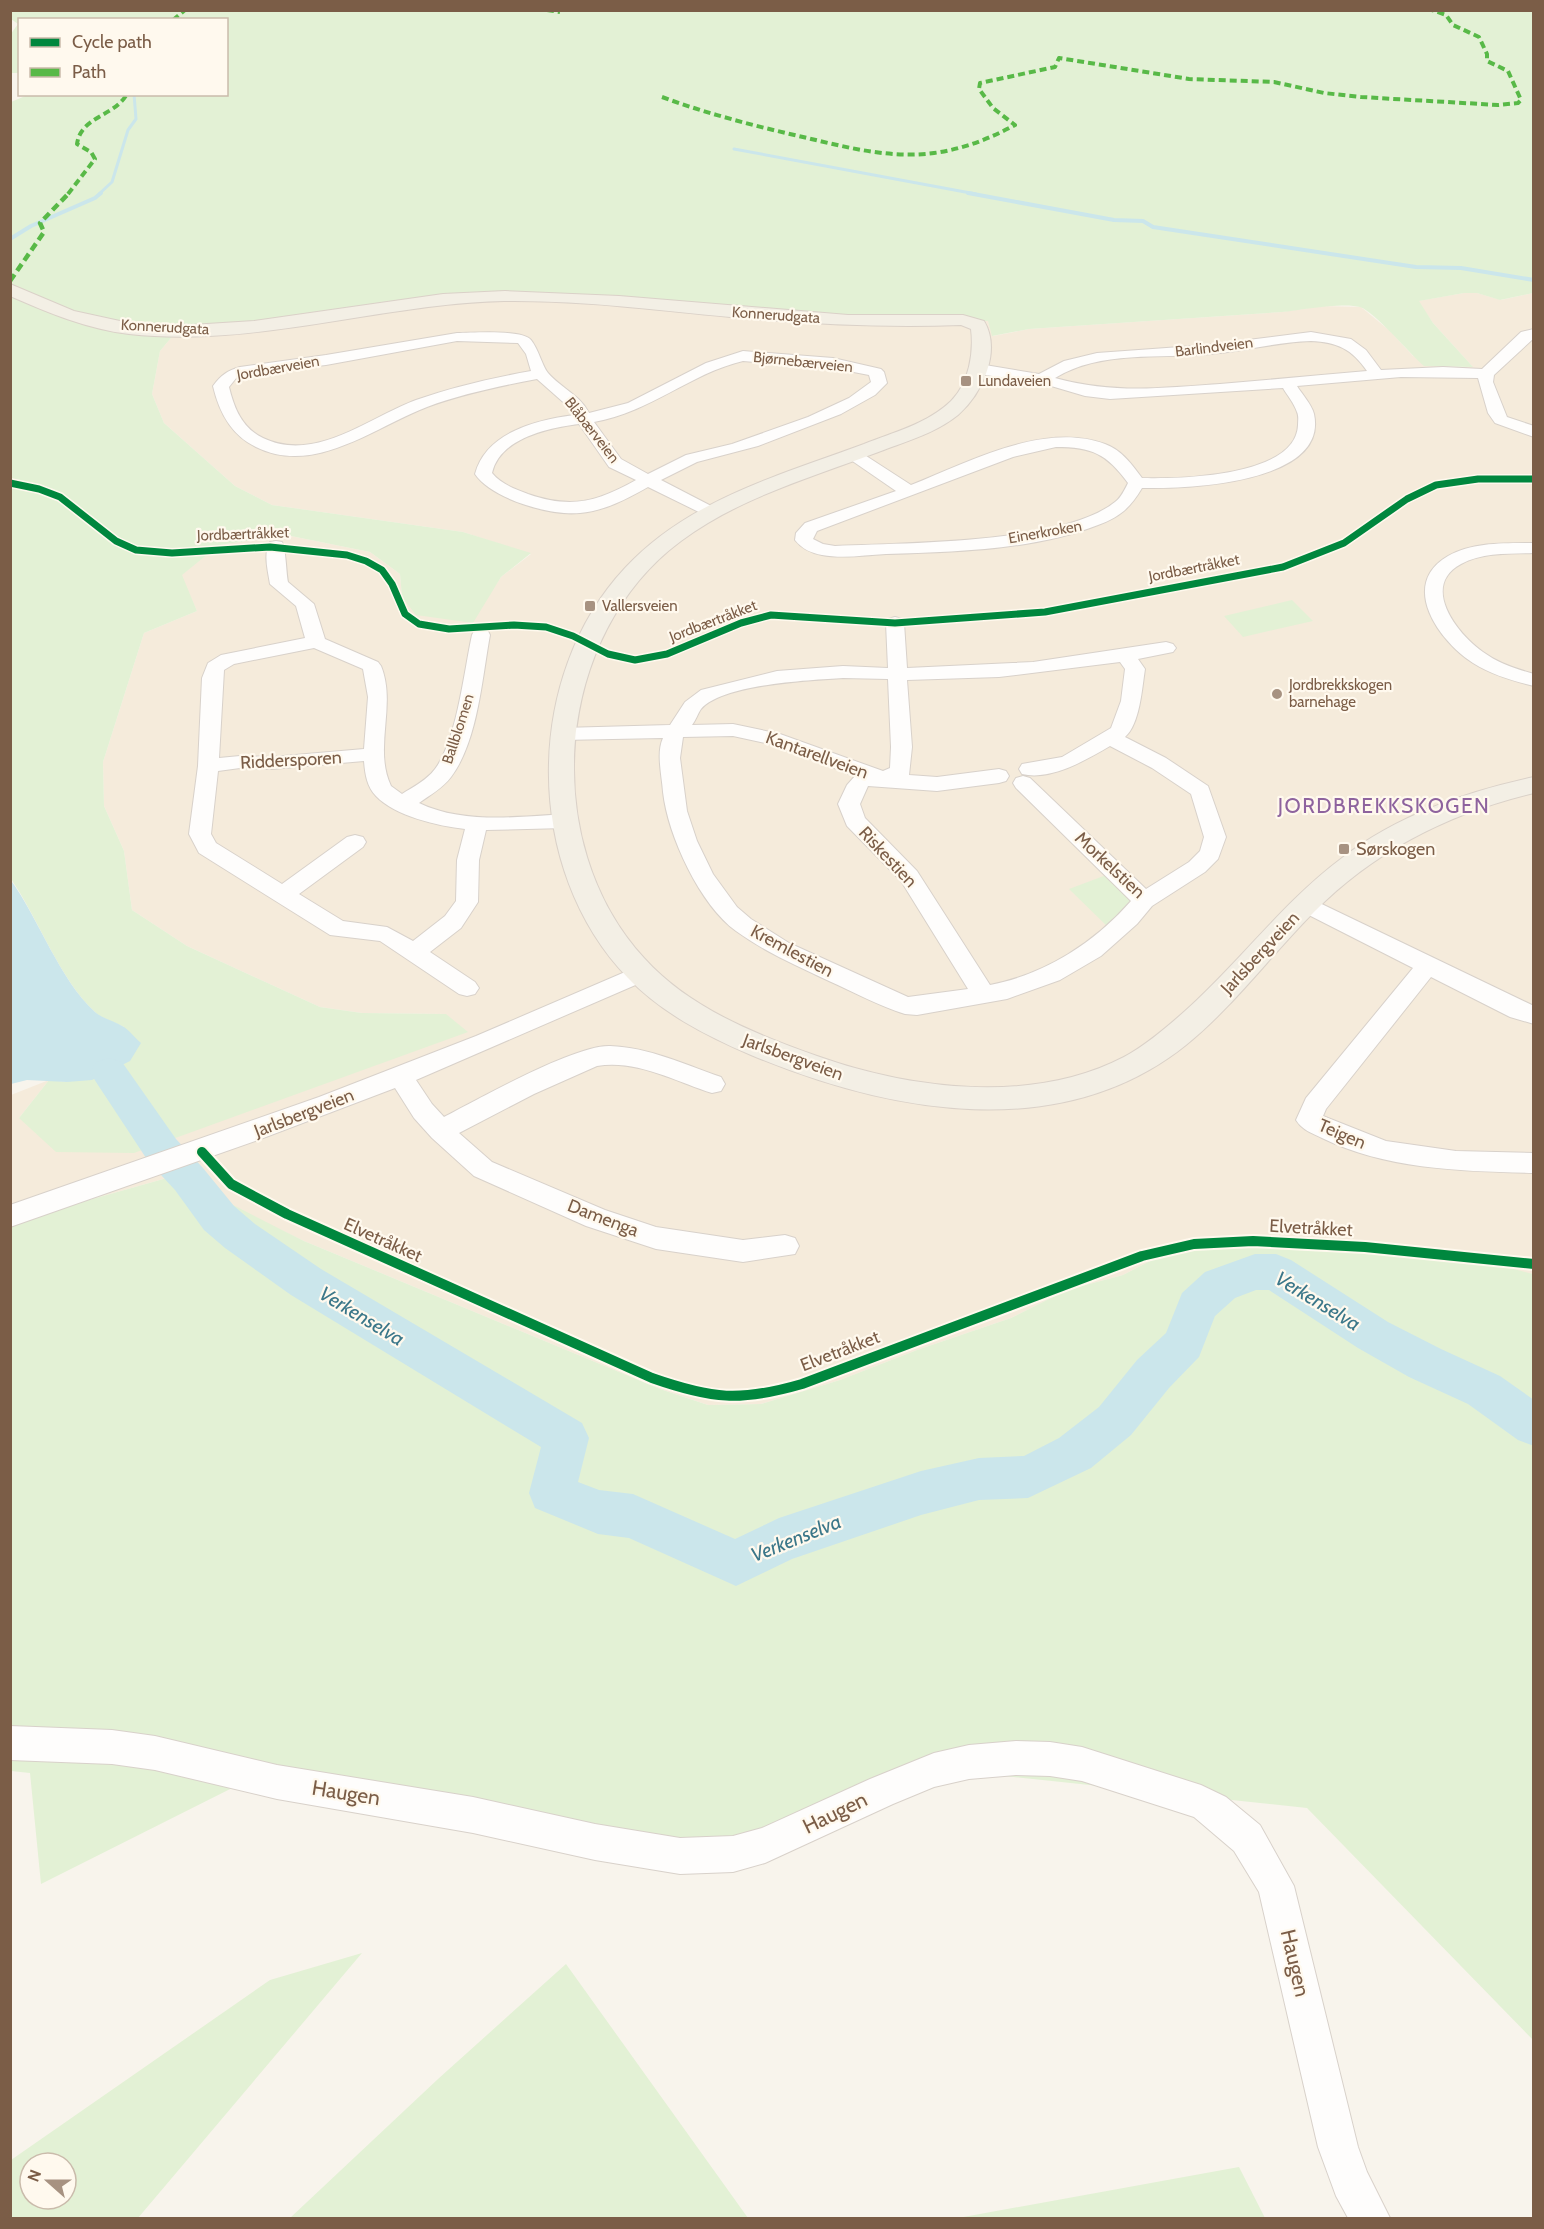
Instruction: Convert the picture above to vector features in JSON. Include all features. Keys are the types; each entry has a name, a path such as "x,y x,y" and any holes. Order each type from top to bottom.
{"main road":[{"name":"Konnerudgata","path":"14,290 42,306 68,315 144,328 224,329 269,326 431,301 504,296 604,301 840,320 948,321 964,330 980,347 979,369"},
{"path":"639,974 599,919 580,876 565,821 561,783 562,734 595,625 613,595 653,553 673,536 711,513 766,488 917,430 950,412 965,398 979,369"},
{"name":"Jarlsbergveien","path":"639,974 676,1003 726,1031 831,1073 885,1088 928,1096 975,1100 1031,1097 1096,1082 1149,1056 1178,1035 1217,998 1305,904 1353,861 1402,830 1430,816 1472,801 1533,785"}],"street":[{"path":"1533,333 1526,335 1486,374 1485,382 1496,413 1501,420 1533,432"},
{"name":"Jordbærveien","path":"479,336 523,340 533,354 540,374 502,380 450,394 412,407 320,448 298,453 271,450 246,435 232,419 224,403 221,386 232,374 245,370 326,360 423,341 479,336"},
{"name":"Barlindveien","path":"1042,379 1063,366 1094,358 1227,348 1266,340 1306,337 1342,340 1353,346 1376,373"},
{"name":"Bjørnebærveien","path":"584,418 616,412 642,403 714,365 737,357 833,363 876,372 879,383 864,397 756,441 688,460 646,480"},
{"path":"979,369 1042,379 1086,391 1110,394 1287,382 1376,373 1486,374"},
{"name":"Blåbærveien","path":"540,374 569,398 615,464 711,513"},
{"path":"1137,483 1189,483 1238,477 1274,465 1295,453 1304,442 1308,432 1307,417 1301,401 1287,382"},
{"path":"584,418 551,423 519,435 505,444 488,463 484,469 486,479 492,484 533,500 569,508 581,508 603,501 646,480"},
{"name":"Einerkroken","path":"1054,441 1070,441 1105,450 1128,466 1137,483 1129,500 1110,515 1092,524 1059,533 926,547 835,551 820,550 804,540 805,533 824,521 909,492 1025,446 1054,441"},
{"path":"854,455 909,492"},
{"path":"276,546 275,559 279,584 305,604 316,642"},
{"path":"1533,548 1490,549 1452,561 1441,570 1435,581 1431,597 1445,625 1457,641 1471,653 1508,673 1533,680"},
{"path":"895,623 898,674 1006,670 1126,656 1166,648"},
{"name":"Ballblomen","path":"403,804 431,784 444,771 460,729 474,675 481,635"},
{"path":"467,988 387,935 338,929 207,848 200,834 208,766 212,678 215,667 228,658 316,642 371,666 377,678 374,754 376,778 384,792 403,804 431,816 477,822 565,821"},
{"name":"Kantarellveien","path":"562,734 733,730 780,740 883,779 937,784 999,776 999,769 1010,763 1021,764 1026,776 1068,762 1120,731 1131,701 1135,669 1126,656"},
{"name":"Kremlestien","path":"898,674 818,673 777,677 738,685 708,694 698,700 671,742 670,758 676,811 686,841 704,876 729,912 781,949 905,1005 917,1006 984,995"},
{"name":"Riskestien","path":"898,674 896,708 901,728 900,772 883,779 863,780 856,785 849,804 855,821 909,876 984,995"},
{"name":"Morkelstien","path":"1026,776 1144,902 1197,867 1210,854 1215,837 1201,791 1159,763 1111,738"},
{"name":"Riddersporen","path":"208,766 374,754"},
{"path":"414,952 453,922 467,902 468,860 477,822"},
{"path":"283,895 355,842"},
{"path":"984,995 1022,987 1092,951 1128,922 1144,902"},
{"path":"1305,904 1519,1011 1533,1015"},
{"name":"Teigen","path":"1428,965 1314,1105 1309,1120 1340,1135 1384,1151 1456,1161 1533,1163"},
{"name":"Jarlsbergveien","path":"10,1216 156,1168 401,1077 584,1000 639,974"},
{"path":"441,1131 572,1067 604,1055 644,1061 712,1084"},
{"name":"Damenga","path":"401,1077 412,1097 441,1131 483,1169 596,1218 646,1234 743,1251 785,1246"},
{"name":"Haugen","path":"10,1743 112,1747 156,1753 277,1782 462,1813 595,1842 689,1856 732,1854 765,1845 882,1791 934,1770 969,1762 1016,1758 1050,1759 1082,1764 1201,1802 1214,1809 1247,1838 1276,1886 1338,2147 1350,2182 1370,2218"}],"shaded area":[{"path":"1477,293 1501,300 1533,293 1533,1274 1312,1243 1216,1242 1179,1246 1123,1275 1067,1290 1011,1318 917,1350 840,1380 761,1404 708,1405 660,1389 304,1241 174,1176 11,1222 11,1095 49,1080 19,1118 446,1014 362,1013 320,1007 187,946 132,910 124,851 104,806 103,762 144,633 197,611 181,575 219,545 286,535 370,552 400,574 402,597 491,592 501,577 531,554 463,532 272,505 235,486 164,423 152,394 160,351 176,332 459,294 878,321 988,321 993,336 1029,329 1282,312 1322,306 1361,307 1390,331 1413,356 1450,368 1472,366 1433,323 1418,301"}],"green space":[{"path":"11,10 1533,11 1533,293 1500,300 1477,293 1464,293 1419,301 1433,323 1473,367 1424,366 1366,310 1343,305 1282,312 1029,329 992,336 988,321 878,321 527,294 176,332 160,351 152,394 164,423 235,486 272,505 463,532 531,553 501,577 473,623 416,615 402,597 400,574 370,552 286,535 219,545 182,575 197,611 144,633 103,762 104,806 124,851 132,910 187,946 320,1007 362,1013 446,1014 468,1032 134,1153 56,1152 19,1118 49,1080 67,1082 124,1027 105,1019 82,999 60,966 11,879 11,102 25,96 228,96 228,18 18,18 18,24 11,19"},
{"path":"18,24 18,73 11,73 10,35"},
{"path":"1292,600 1313,621 1243,637 1224,616"},
{"path":"1109,874 1129,894 1132,904 1110,929 1069,889"},
{"path":"174,1176 304,1241 660,1389 708,1405 761,1404 840,1380 917,1350 1011,1318 1067,1290 1123,1275 1179,1246 1216,1242 1312,1243 1474,1259 1533,1274 1533,2040 1307,1808 910,1766 725,1847 264,1772 41,1884 30,1773 11,1771 11,1222"},
{"path":"362,1953 138,2218 11,2218 11,2160 18,2155 18,2211 78,2211 78,2151 24,2151 270,1980"},
{"path":"566,1964 748,2218 290,2218 438,2079"},
{"path":"1239,2167 1265,2218 958,2218"}],"water":[{"path":"10,879 60,966 82,998 95,1012 124,1027 141,1043 130,1061 92,1080 67,1082 27,1080 11,1084"}],"waterway":[{"path":"99,194 112,182 128,130 136,119 134,96"},
{"path":"734,149 976,194"},
{"path":"10,239 31,226 95,198 101,193"},
{"path":"968,193 1114,220 1143,221 1153,227 1416,267 1461,268 1534,280"},
{"name":"Verkenselva","path":"109,1072 162,1150 189,1179 219,1218 240,1236 306,1282 566,1438 552,1493 598,1512 633,1516 736,1563 779,1541 921,1493 979,1479 1028,1477 1075,1453 1115,1421 1153,1374 1184,1344 1197,1306 1220,1285 1255,1272 1276,1272 1373,1335 1425,1363 1484,1390 1534,1426"}],"marked path":[{"path":"175,18 185,10"},
{"path":"547,10 560,12"},
{"path":"662,97 709,113 773,130 848,147 904,154 931,154 959,149 987,140 1015,125 993,108 979,89 980,83 1055,67 1059,58 1189,79 1274,82 1324,93 1361,97 1498,105 1518,103 1521,100 1508,71 1487,61 1487,54 1479,37 1453,25 1446,15 1432,10"},
{"path":"10,281 44,232 40,223 62,202 95,159 91,152 77,144 83,127 116,108 126,96"}],"cycle path":[{"name":"Jordbærtråkket","path":"10,483 39,489 60,497 116,541 136,550 172,553 270,547 309,549 347,555 366,561 382,570 392,584 405,614 419,624 449,629 514,625 546,627 573,636 608,654 635,660 652,658 683,649 741,623 771,615 895,623 1045,612 1283,567 1344,543 1363,532 1407,499 1436,485 1478,479 1534,479"},
{"name":"Elvetråkket","path":"202,1152 231,1184 287,1214 652,1378 693,1391 726,1397 760,1395 802,1384 1142,1256 1194,1244 1253,1241 1365,1247 1534,1264"}],"place":[{"name":"Lundaveien","path":"966,381"},
{"name":"Vallersveien","path":"590,606"},
{"name":"Jordbrekkskogen barnehage","path":"1277,694"},
{"name":"Sørskogen","path":"1344,849"}],"district":[{"name":"JORDBREKKSKOGEN","path":"1384,806"}]}
